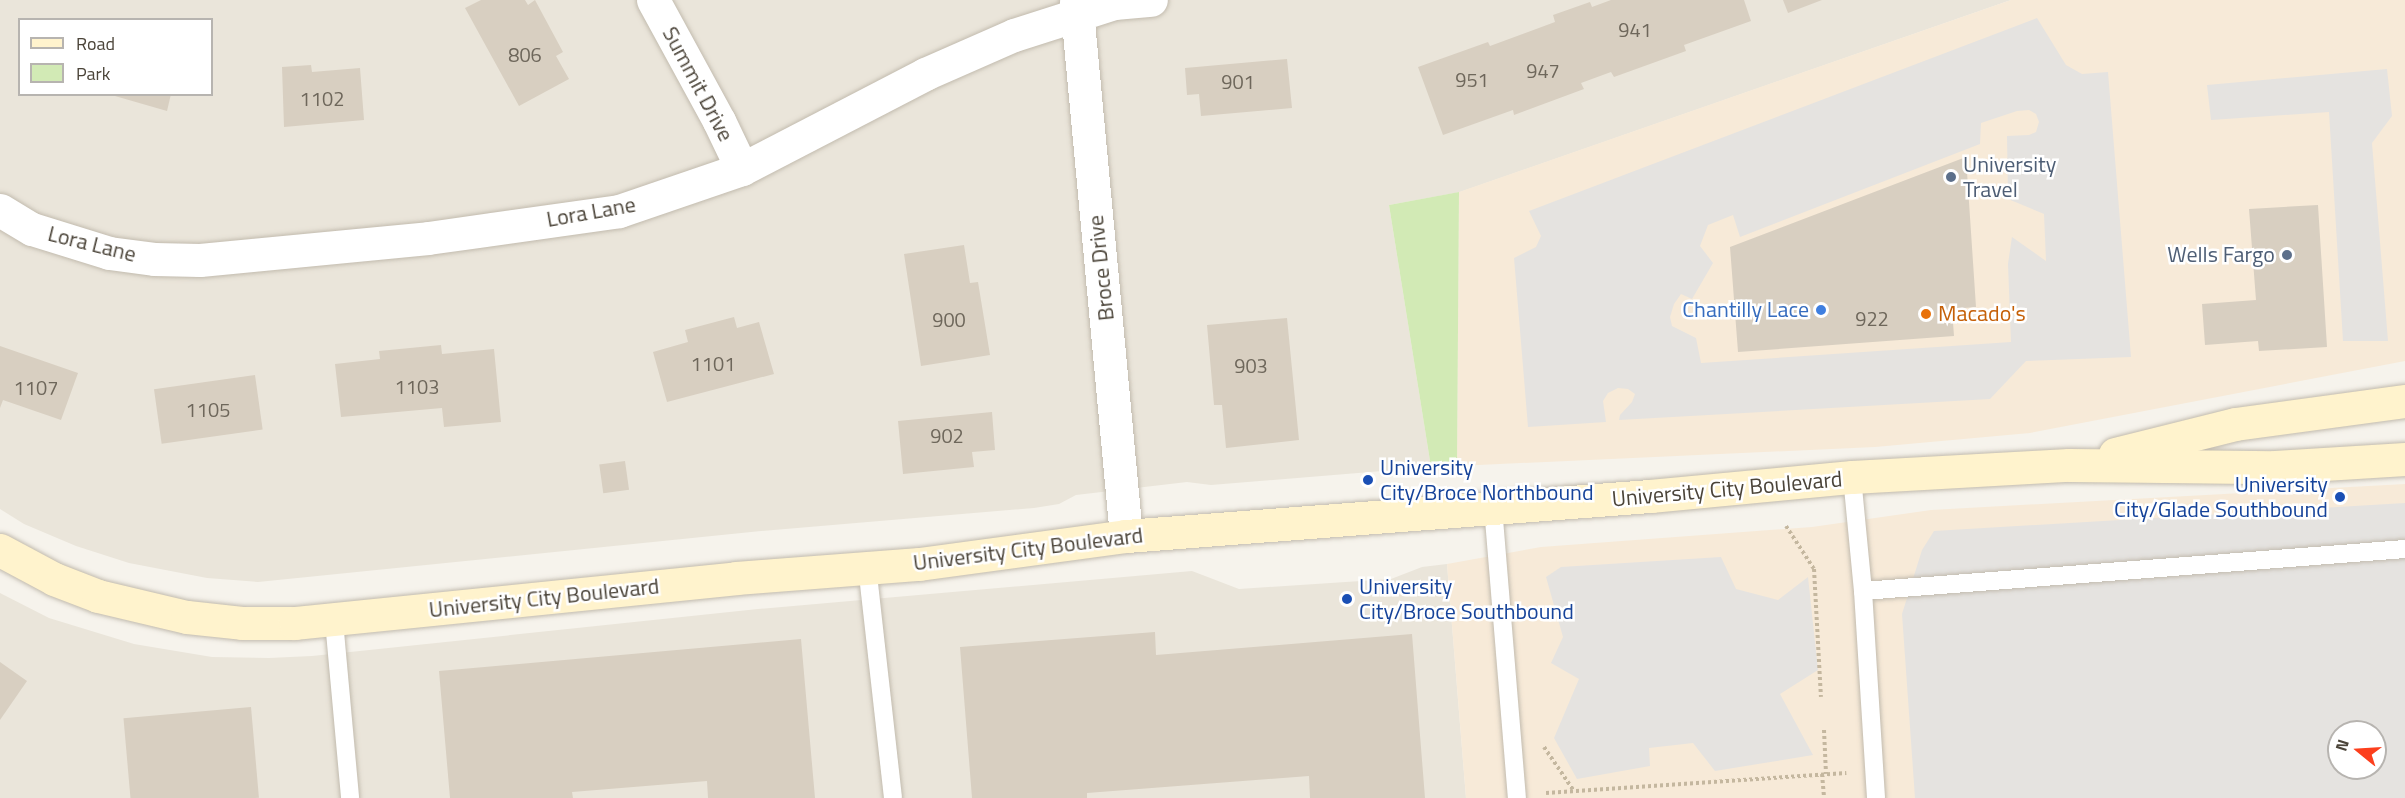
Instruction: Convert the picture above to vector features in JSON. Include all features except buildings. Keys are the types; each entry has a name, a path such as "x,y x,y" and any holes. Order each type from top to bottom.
{"main road":[{"name":"University City Boulevard","path":"2069,465 2235,424 2405,400"},
{"name":"University City Boulevard","path":"0,550 54,579 98,596 187,617 242,623 334,621 867,566 919,564 1126,536 1852,477 2006,471 2069,465 2275,467 2405,459"}],"street":[{"name":"Summit Drive","path":"653,0 742,169"},
{"name":"Lora Lane","path":"0,210 32,229 109,253 154,259 200,260 428,238 619,211 742,169 925,74 1076,8 1151,0"},
{"name":"Broce Drive","path":"1076,8 1126,536"}],"lane":[{"path":"1852,477 1863,591 1876,798"},
{"path":"1493,507 1517,797"},
{"path":"1863,591 2405,549"},
{"path":"867,566 893,798"},
{"path":"334,621 350,798"}],"path":[{"path":"1786,526 1814,569 1821,697"},
{"path":"1824,730 1824,798"},
{"path":"1543,746 1574,792"},
{"path":"1517,797 1874,771"}],"shaded area":[{"path":"0,0 2011,0 1460,192 1389,205 1431,467 1211,485 1187,482 1076,495 1059,504 1034,508 761,531 258,582 207,578 129,563 76,546 24,524 0,509"},
{"path":"2011,0 2405,0 2405,361 2030,433 1875,447 1457,466 1459,192"},
{"path":"2037,18 2066,65 2082,74 2108,72 2131,357 2026,361 1990,399 1619,420 1635,394 1628,389 1618,388 1608,393 1603,401 1606,422 1528,427 1514,258 1536,247 1541,236 1529,211","holes":["2029,110 2036,114 2039,122 2036,132 2029,135 2007,136 2008,199 2044,214 2046,261 2012,237 2008,264 2011,342 1701,363 1696,338 1672,326 1670,317 1674,304 1681,294 1692,299 1713,263 1700,246 1708,225 1733,215 1740,237 1980,144 1981,123 2017,111"]},
{"path":"2387,69 2392,116 2372,143 2388,341 2343,341 2329,112 2211,120 2207,85"},
{"path":"2405,484 2405,798 1466,798 1447,564 1541,547 1812,527 1931,510"},
{"path":"2405,503 2405,798 1915,798 1902,614 1922,550 1934,531"},
{"path":"1721,557 1736,589 1778,600 1808,577 1818,670 1780,694 1813,755 1715,771 1693,743 1649,748 1650,766 1577,779 1554,738 1579,679 1551,663 1563,637 1546,577 1561,567"},
{"path":"1447,564 1466,798 0,798 0,593 49,618 134,644 212,657 269,658 312,656 758,609 1192,571 1239,589 1391,579 1422,567"}],"green space":[{"path":"1459,192 1457,466 1431,467 1389,205"}],"place":[{"name":"University Travel","path":"1951,177"},
{"name":"Wells Fargo","path":"2287,255"},
{"name":"Chantilly Lace","path":"1821,310"},
{"name":"Macado's","path":"1926,314"},
{"name":"University City/Broce Northbound","path":"1368,480"},
{"name":"University City/Glade Southbound","path":"2340,497"},
{"name":"University City/Broce Southbound","path":"1347,599"}]}
